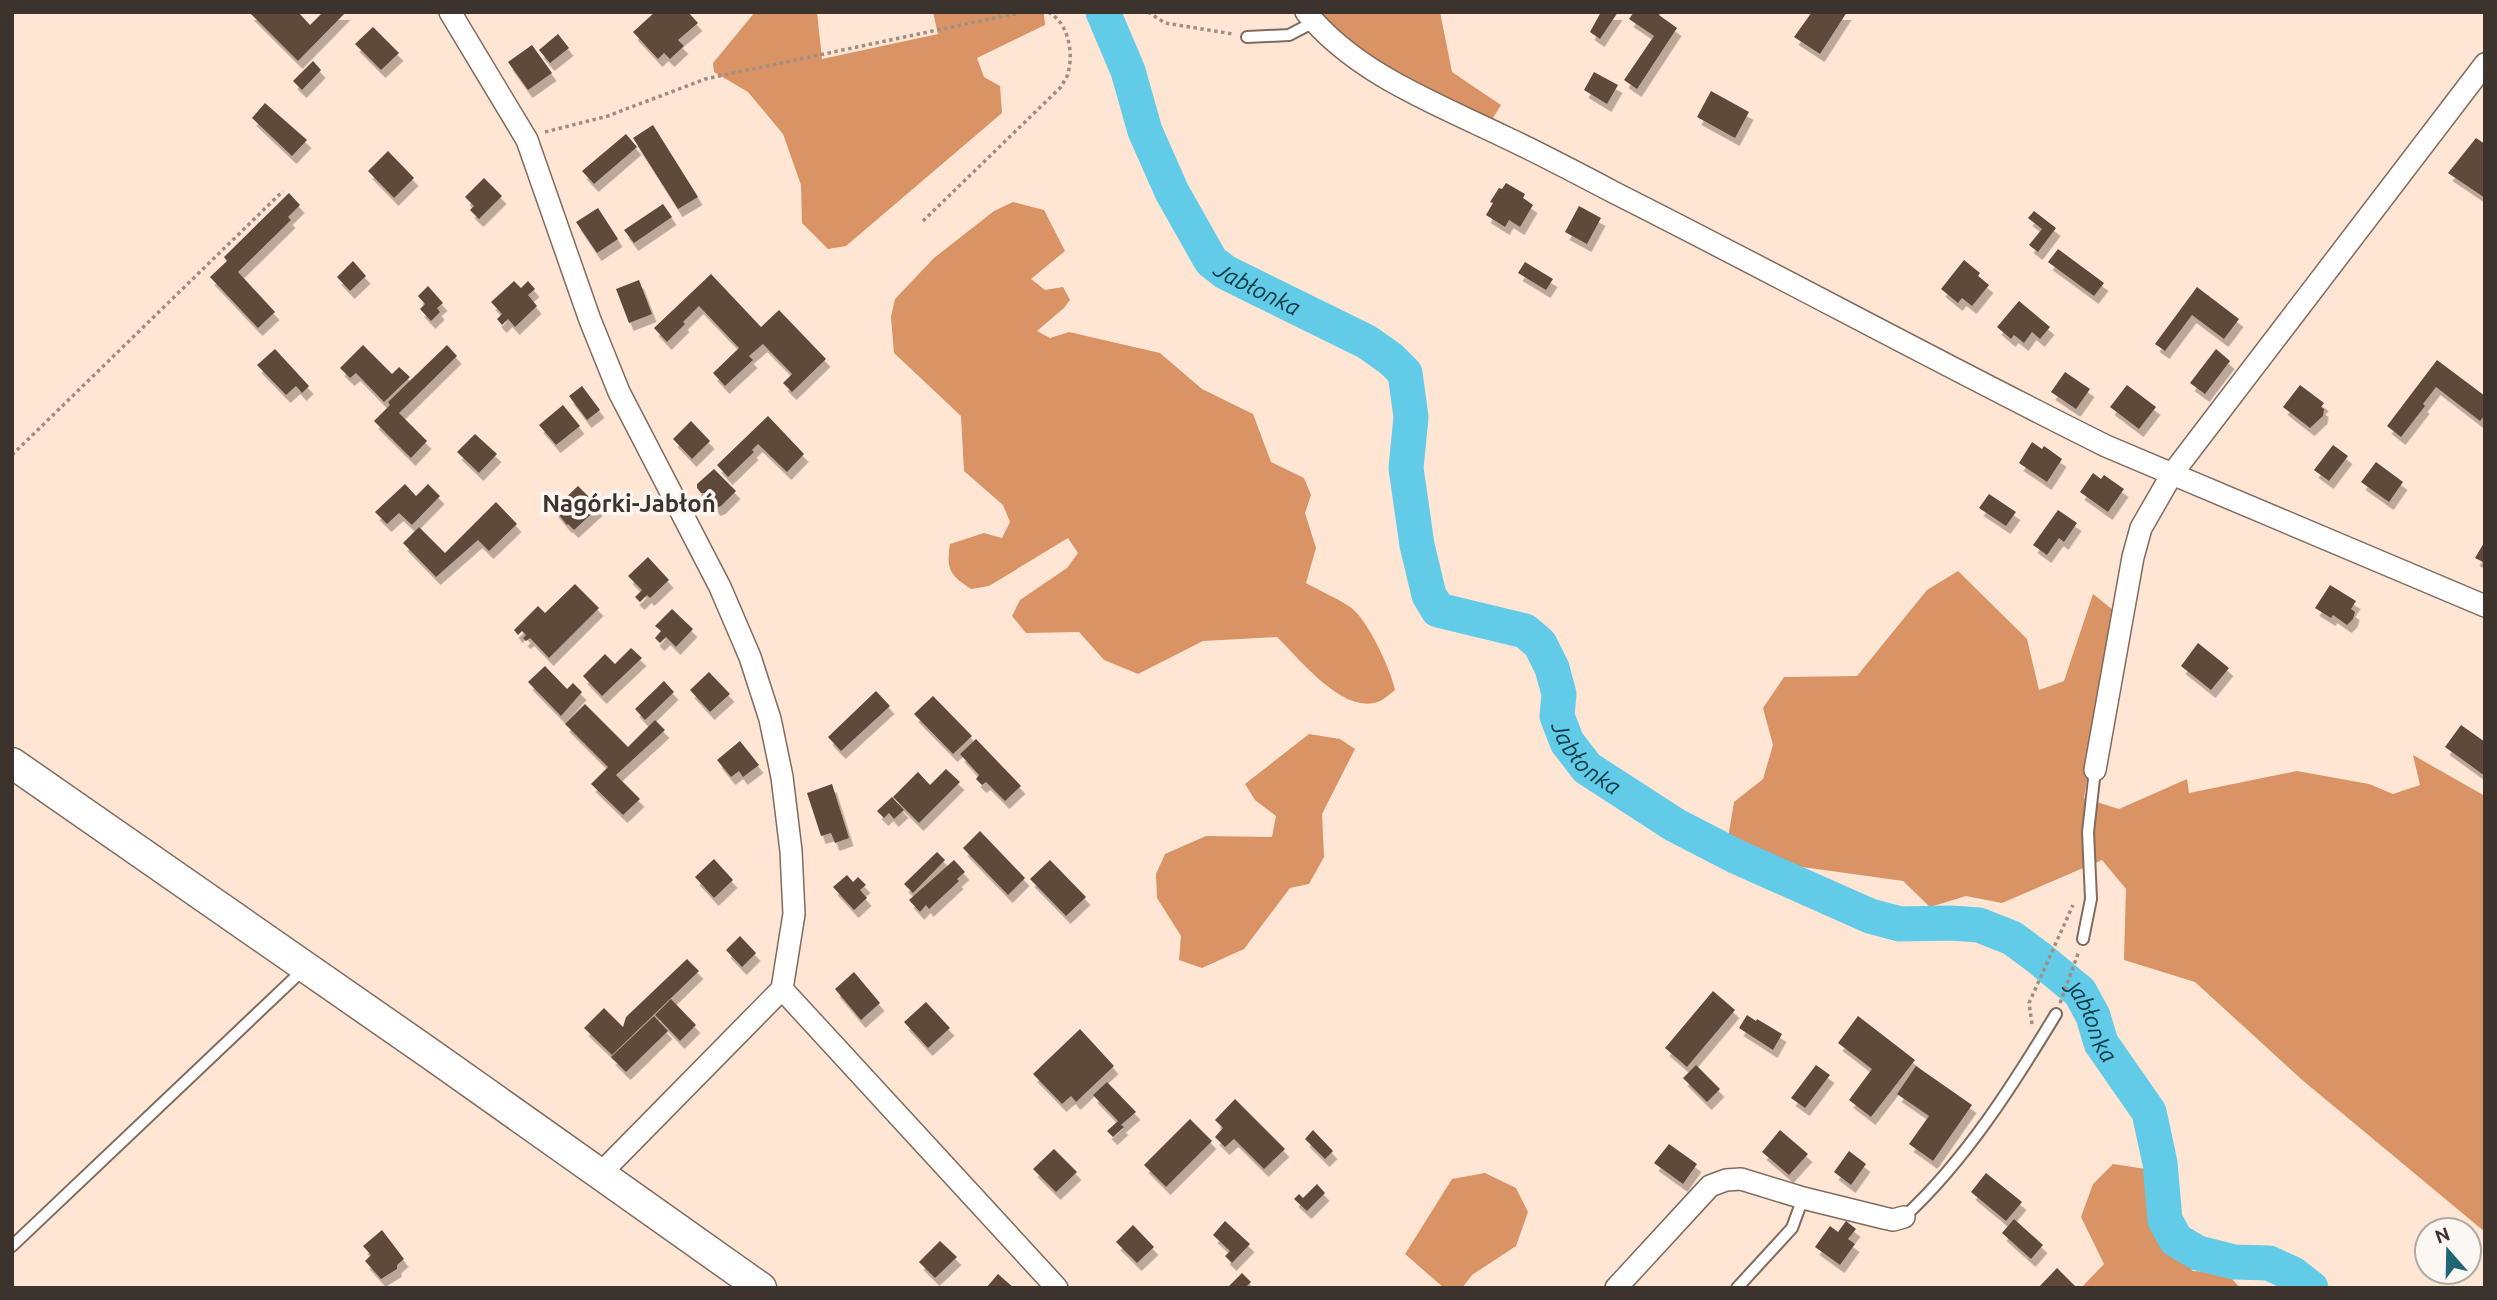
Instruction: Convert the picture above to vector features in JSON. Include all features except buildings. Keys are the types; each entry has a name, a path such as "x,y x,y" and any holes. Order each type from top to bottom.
{"main road":[{"path":"12,763 761,1288"}],"street":[{"path":"450,12 527,140 590,320 619,391 720,587 750,657 770,719 782,778 791,851 794,915 782,989 600,1174"},
{"path":"1310,17 1364,63 1408,91 1682,226 2106,446 2485,606"},
{"path":"2095,770 2133,557 2141,528 2172,474 2485,64"},
{"path":"782,989 1057,1288"},
{"path":"1616,1288 1710,1186 1726,1180 1741,1179 1803,1198 1893,1220 1904,1217"}],"lane":[{"path":"1247,37 1289,35 1301,30 1310,17"},
{"path":"2083,939 2091,899 2088,832 2095,770"},
{"path":"12,1246 305,968"},
{"path":"1904,1217 1928,1195 1980,1129 2056,1014"},
{"path":"1737,1288 1793,1228 1803,1198"}],"path":[{"path":"527,140 545,132 608,116 705,79 1023,12"},
{"path":"923,222 1060,88 1068,73 1069,38 1055,16 1048,12"},
{"path":"1148,12 1165,23 1247,37"},
{"path":"12,455 283,191"},
{"path":"2056,1014 2083,939"},
{"path":"2037,1046 2029,1003 2056,944"}],"shaded area":[{"path":"755,12 817,12 822,59 938,34 933,12 1040,12 1044,14 1045,25 977,58 984,77 1000,86 1002,113 846,246 828,249 802,223 801,185 783,134 748,92 714,72 713,63"},
{"path":"1313,12 1440,12 1452,72 1501,105 1491,121 1413,89"},
{"path":"1013,202 1044,210 1065,251 1031,279 1045,290 1063,287 1070,300 1037,331 1050,338 1069,332 1160,353 1202,389 1253,414 1271,462 1304,478 1311,495 1305,513 1316,548 1306,583 1350,607 1364,622 1393,681 1395,690 1386,698 1368,704 1339,694 1311,672 1277,637 1203,641 1138,674 1104,660 1079,632 1026,633 1012,616 1020,600 1067,568 1078,553 1068,538 989,586 971,589 954,575 949,566 950,544 984,533 1002,538 1010,522 1003,505 964,471 961,416 894,353 891,317 895,299 934,258 994,211"},
{"path":"1958,571 2027,639 2039,690 2064,681 2093,594 2113,610 2084,798 2119,809 2187,779 2189,793 2297,771 2369,784 2393,794 2420,785 2413,755 2485,796 2485,1232 2483,1216 2466,1216 2301,1079 2195,982 2124,960 2126,889 2102,860 2002,903 1966,896 1930,907 1903,881 1788,865 1728,838 1734,802 1763,779 1773,745 1763,708 1784,677 1857,676 1927,590"},
{"path":"1309,734 1340,739 1355,749 1322,814 1324,857 1309,884 1290,888 1244,949 1202,968 1179,960 1181,936 1157,898 1156,874 1165,854 1206,836 1272,837 1276,816 1255,800 1245,784"},
{"path":"2113,1164 2146,1169 2151,1209 2168,1244 2193,1271 2227,1273 2240,1288 2081,1288 2104,1264 2081,1217 2093,1184"},
{"path":"1485,1173 1516,1188 1528,1212 1516,1246 1472,1275 1462,1288 1444,1288 1405,1254 1452,1179"}],"waterway":[{"name":"Jabłonka","path":"1103,12 1128,71 1145,131 1172,192 1211,261 1225,272 1367,342 1405,373 1411,417 1406,468 1417,545 1429,595 1438,610 1525,631 1540,644 1552,668 1559,694 1557,716 1567,742 1587,768 1675,825 1735,856 1870,916 1900,924 1979,925 2012,938 2080,992 2093,1016 2101,1043 2149,1112 2160,1163 2165,1220 2176,1240 2198,1253 2234,1262 2269,1263 2293,1274 2311,1288"}],"district":[{"name":"Nagórki-Jabłoń","path":"629,503"}]}
